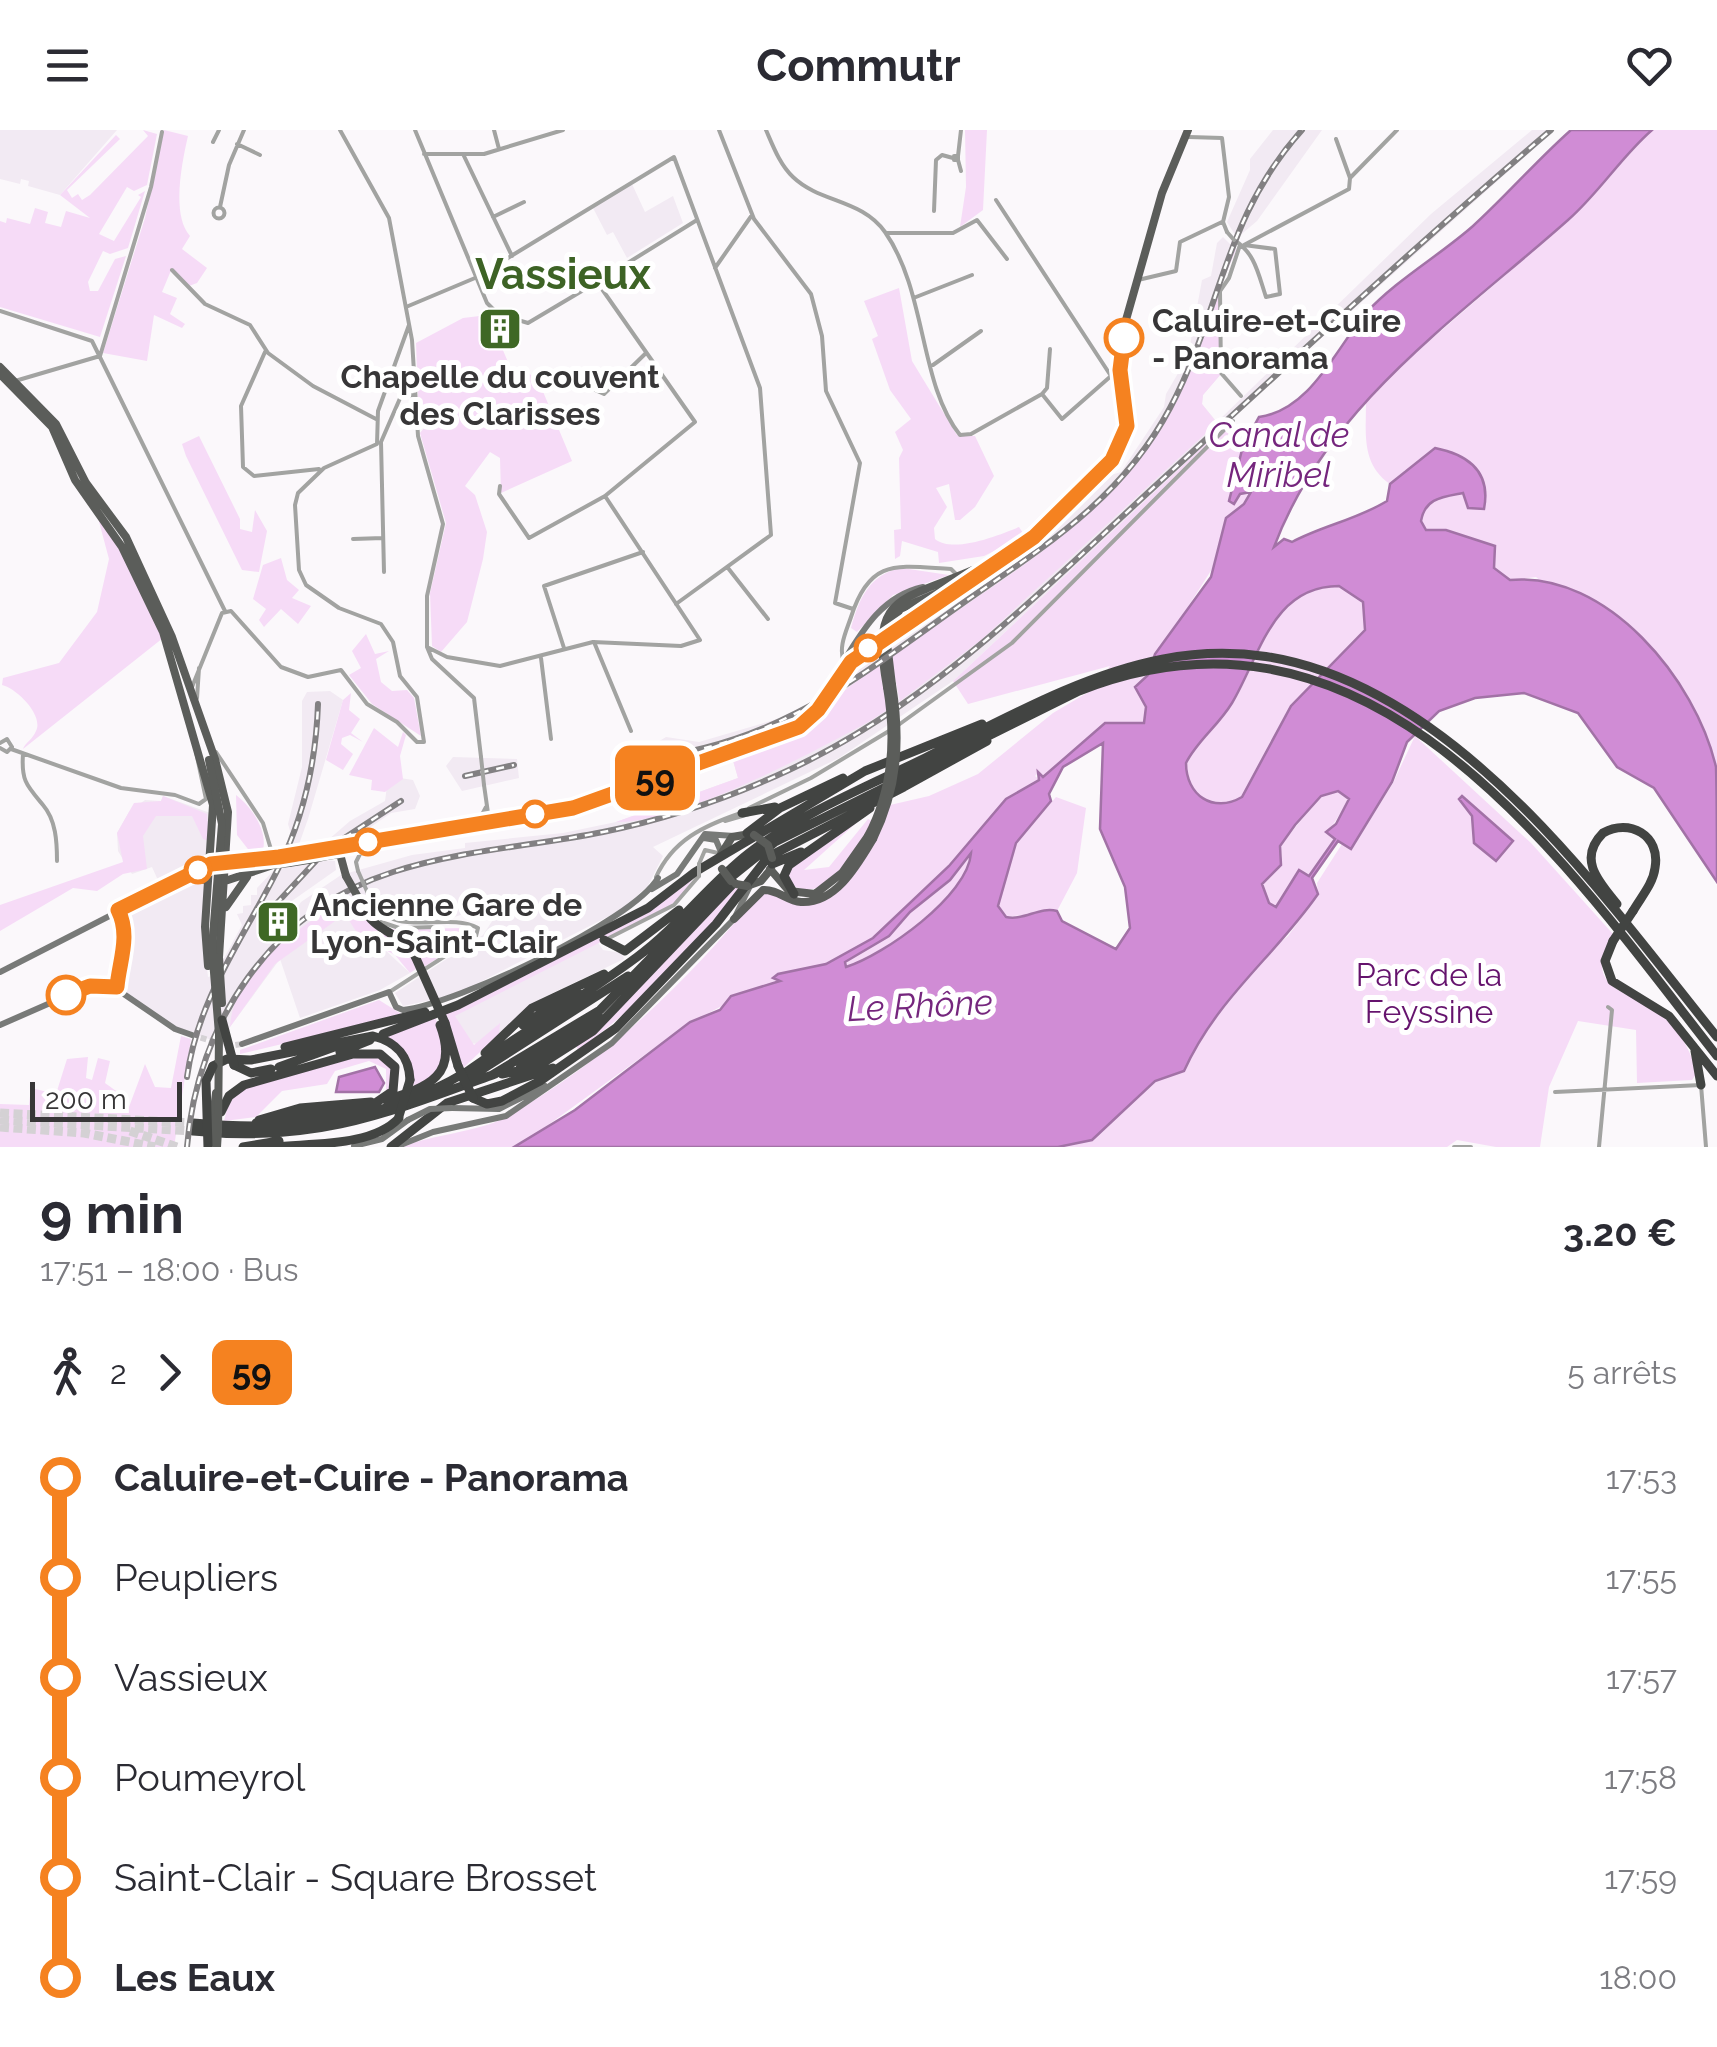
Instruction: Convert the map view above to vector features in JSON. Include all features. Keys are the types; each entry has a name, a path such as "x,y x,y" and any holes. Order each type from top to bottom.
{"highway":[{"path":"464,1072 515,1056 597,1004 720,877 772,837 1090,682 1180,664 1222,663 1279,669 1366,698 1447,748 1539,826 1636,936 1717,1037"},
{"path":"750,834 775,811 820,789 1005,722"},
{"path":"791,896 785,872 814,846 1005,722"},
{"path":"1447,748 1568,869 1717,1056"},
{"path":"222,1020 237,1062 251,1072 376,1037 452,1008 648,908 695,872 865,771"},
{"path":"366,902 372,924 405,942 415,956 472,1098 487,1104 502,1102 574,1059 616,1028 689,954 768,857 904,788"},
{"path":"749,810 820,789"},
{"path":"1636,936 1634,925 1590,865 1596,840 1617,827 1640,831 1655,851 1652,880 1633,911 1613,941 1605,961 1612,982 1664,1012 1717,1076"},
{"path":"771,863 814,846"},
{"path":"622,967 679,910 721,860"},
{"path":"492,1075 542,1064 584,1038 734,883"},
{"path":"604,940 625,951 679,910"},
{"path":"448,1091 464,1072 537,1014 642,960"},
{"path":"216,1122 271,1128 347,1119 414,1099 530,1039 642,960"},
{"path":"492,1075 521,1067 605,1017 642,960"},
{"path":"515,1056 530,1039 642,960"},
{"path":"443,1024 448,1052 440,1073 424,1086 328,1115 249,1123 216,1122 193,1128 314,1132 394,1112 518,1065 606,1011 642,960"},
{"path":"237,1062 344,1029 452,1008"},
{"path":"212,1147 206,1081 216,1065 376,1037 389,1041 403,1054 410,1080 402,1118 390,1131 353,1145 334,1147"},
{"path":"1694,1048 1701,1085"},
{"path":"216,1122 229,1096 256,1080 371,1052 388,1058 396,1072 393,1091 379,1102 300,1111 249,1123"},
{"path":"392,1147 455,1099 574,1059"},
{"path":"312,1147 353,1145 402,1118"},
{"path":"378,1147 424,1121"},
{"path":"243,1147 372,1135"},
{"path":"275,1144 353,1145"}],"main road":[{"path":"846,664 1054,518 1118,440 1122,420 1116,376 1124,330 1162,192 1187,133"},
{"path":"0,370 56,424 86,482 126,536 169,630 225,795 228,844 219,957 222,1020 212,1147"},
{"path":"0,370 52,428 75,480 122,547 161,626 200,752 213,804 208,966 217,1045 216,1122"},
{"path":"309,856 327,856 437,831 578,806 788,732 816,708 885,604 901,594 944,585 995,561"},
{"path":"392,1147 433,1132 506,1116 641,1018 762,890 810,895 830,885 870,838 890,768 890,686 880,644 884,620 903,599 975,574"},
{"path":"182,693 212,760 222,824 212,948 216,1065 212,1147"},
{"path":"194,702 198,730"},
{"path":"0,972 211,864 289,859 437,831"},
{"path":"242,1044 388,992 396,1007 403,1010 456,997 629,909 655,883 671,879 698,842 710,833 750,834 768,845 775,879 791,896"},
{"path":"721,860 735,836"},
{"path":"698,842 714,838 734,883 772,885 791,896"},
{"path":"214,842 228,844"},
{"path":"344,850 346,876 366,902"},
{"path":"176,881 225,882 275,860"},
{"path":"734,918 752,884 771,863"},
{"path":"221,925 228,901 252,872"},
{"path":"115,988 114,976 128,932 118,910"},
{"path":"105,985 106,978 114,976"},
{"path":"0,1025 84,988 105,985 192,1035"},
{"path":"214,1101 216,1065"},
{"path":"402,1118 425,1110 499,1109 558,1079"}],"street":[{"path":"214,142 219,130"},
{"path":"220,207 244,130"},
{"path":"340,130 390,218 410,325 418,436 443,524 427,596 427,646 432,659 474,698 490,822"},
{"path":"414,130 486,302 498,314 525,323 697,220"},
{"path":"494,130 499,150"},
{"path":"538,130 540,137"},
{"path":"424,154 499,150 564,130"},
{"path":"719,130 752,215 810,291 822,334 826,391 860,463 835,603 854,609"},
{"path":"766,130 794,179 812,192 859,208 886,233 916,298 943,410 963,436 1042,394"},
{"path":"961,130 957,158 961,171"},
{"path":"1350,178 1396,130"},
{"path":"100,356 151,187 162,132"},
{"path":"1187,133 1222,138 1228,196 1222,222 1254,260 1266,298 1280,294 1275,249 1242,245"},
{"path":"1241,396 1221,373 1220,294 1242,245 1348,189 1350,178 1336,138"},
{"path":"237,144 260,155"},
{"path":"463,154 512,256"},
{"path":"934,211 936,160 942,155 957,158"},
{"path":"406,307 475,278 674,157 760,388 771,534 676,604"},
{"path":"996,200 1116,376 1062,419 1042,394 1050,349"},
{"path":"493,218 524,202"},
{"path":"715,268 752,215"},
{"path":"886,233 952,233 977,220 1007,258"},
{"path":"1138,280 1176,271 1180,242 1222,222"},
{"path":"172,270 205,304 248,324 266,351 313,386 376,419"},
{"path":"916,298 972,275"},
{"path":"500,486 499,494 530,538 606,496 695,422 596,282"},
{"path":"0,312 90,339 225,612"},
{"path":"384,572 376,419 410,325"},
{"path":"932,365 982,331"},
{"path":"266,351 240,408 245,470 254,476 324,468 379,443 402,396 415,395"},
{"path":"566,377 604,394 646,353"},
{"path":"15,381 100,356"},
{"path":"655,883 668,855 688,835 744,818 749,810 862,748 1004,650 1234,422"},
{"path":"225,612 232,612 274,662 308,677 340,670 367,704 424,742 416,697 400,678 393,642 381,624 339,608 306,585 300,570 295,504 298,494 324,468"},
{"path":"427,646 447,657 497,666 594,642 681,646 700,640 606,496"},
{"path":"353,538 383,538"},
{"path":"565,650 544,586 643,552"},
{"path":"728,568 768,619"},
{"path":"846,664 842,645 862,588 888,568 951,569 958,576"},
{"path":"225,612 192,685 194,702 234,784 263,823 275,860"},
{"path":"594,642 630,732"},
{"path":"541,658 551,738"},
{"path":"1,744 11,742 11,749"},
{"path":"1,744 87,776 202,804 206,794 194,756 200,752"},
{"path":"23,754 23,781 43,805 56,834 57,860"},
{"path":"225,795 234,784"},
{"path":"476,824 486,806"},
{"path":"356,862 364,847"},
{"path":"263,859 269,849"},
{"path":"344,850 356,862 366,902 381,923 399,928 470,924"},
{"path":"604,940 662,914 688,894 699,876 704,850 721,860"},
{"path":"366,902 396,921 470,924 478,928 476,936 388,992"},
{"path":"1599,1147 1608,1008"},
{"path":"1554,1092 1701,1085 1706,1147"},
{"path":"1454,1147 1471,1147"}],"shaded area":[{"path":"0,130 117,130 60,195 28,186 29,181 21,179 20,184 0,179"},
{"path":"1273,130 1322,130 1257,221 1237,238 1227,222 1250,170 1250,159"},
{"path":"1532,130 1555,130 1266,387 953,681 839,758 653,847 663,856 648,886 621,910 455,995 403,1006 395,993 483,935 500,909 495,903 446,920 414,922 391,916 372,898 346,914 410,973 380,990 300,1018 280,959 222,1043 183,1031 123,995 115,976 128,934 119,908 161,887 152,867 132,874 118,851 117,833 129,812 145,800 161,801 163,796 213,814 206,958 208,977 215,975 242,925 237,914 243,913 243,906 251,905 251,895 257,895 257,888 275,869 291,834 288,824 302,767 302,701 307,692 330,691 343,700 308,819 297,850 290,851 284,867 309,864 327,846 320,847 350,821 385,801 387,786 400,778 413,780 420,796 415,809 391,813 323,860 335,861 336,870 279,910 289,920 301,902 341,875 412,855 465,848 465,843 563,833 616,822 738,778 732,757 800,731 828,702 773,729 663,769 662,760 629,763 626,757 636,741 641,752 666,737 699,742 784,717 839,686 889,640 974,580 1038,542 1111,475 1121,472 1164,407 1166,394 1188,356 1202,280 1211,276 1217,243 1223,237 1236,250 1220,287 1221,374 1203,395 1202,404 1217,422 1431,214"},
{"path":"632,184 645,212 673,196 683,223 627,258 613,232 607,235 592,206"},
{"path":"453,757 517,759 519,778 462,791 446,766"},
{"path":"597,941 603,950 622,953 624,959 542,998 499,1034 499,1024 478,1044 469,1043 454,1016"}],"green space":[{"path":"143,130 157,134 147,185 134,191 127,187 99,234 114,241 141,197 138,195 145,191 128,248 110,254 103,251 88,282 90,291 98,291 115,259 126,256 100,337 0,307 0,221 6,223 7,218 30,224 35,208 48,212 45,223 61,227 66,211 90,218 60,195 116,135 120,139 67,190 72,198 78,194 82,200 90,195 148,136"},
{"path":"164,130 188,136 179,202 190,236 182,249 207,268 197,283 189,286 172,268 162,292 177,298 170,314 185,324 182,328 154,315 147,361 103,353 145,218"},
{"path":"965,130 987,130 983,210 960,227 966,187"},
{"path":"1652,130 1717,130 1717,769 1695,710 1536,577 1510,580 1446,530 1427,531 1421,521 1424,511 1438,499 1488,491 1405,470 1397,482 1390,484 1374,467 1366,436 1366,402 1396,370 1573,216"},
{"path":"1233,236 1236,250 1220,287 1221,374 1203,395 1202,404 1217,423 981,640 900,701 891,657 1050,546 1120,481 1151,443 1194,362"},
{"path":"899,288 912,361 957,435 975,436 994,476 975,507 960,520 955,520 949,484 936,488 947,507 934,528 935,539 964,544 1019,527 1025,536 984,556 939,563 938,552 902,541 900,556 895,559 894,530 901,529 899,458 903,450 895,432 911,419 890,390 872,339 878,336 864,301"},
{"path":"488,315 511,369 523,368 539,382 572,461 501,493 500,458 490,452 465,486 475,495 487,532 467,622 441,652 432,646 430,593 446,523 420,433 424,428 419,424 416,343 463,318"},
{"path":"1232,419 1243,448 1229,501 1233,504 1241,494 1251,492 1244,504 1226,517 1212,569 1139,684 1147,716 1144,723 1105,723 1043,777 1038,773 1035,776 1040,780 1006,799 949,866 873,938 826,964 778,974 775,979 781,981 690,1022 526,1141 514,1147 401,1147 504,1118 575,1073 673,990 758,895 769,892 795,903 836,891 890,805 929,796 978,774 1053,713 1092,690 1110,666 968,704 953,681"},
{"path":"199,436 240,519 240,529 252,532 255,510 267,531 259,572 242,570 186,456 182,444"},
{"path":"98,518 124,556 163,638 23,749 36,731 36,717 21,697 2,685 3,678 59,663 97,612 109,559"},
{"path":"281,558 287,580 299,590 292,598 311,606 298,624 281,609 264,627 259,620 266,609 253,599 263,565"},
{"path":"902,568 949,575 893,595 857,632 851,628 867,589 881,576"},
{"path":"1339,586 1363,602 1365,630 1291,706 1242,797 1222,802 1202,798 1188,785 1185,775 1193,748 1240,690 1281,612 1315,589"},
{"path":"366,634 375,654 389,651 376,659 381,682 392,691 407,690 414,698 421,736 372,704 349,675 361,668 352,651"},
{"path":"879,665 887,710 870,721 781,768 709,799 643,820 616,822 738,778 732,757 803,729 830,701"},
{"path":"351,693 349,710 360,719 351,733 363,742 350,735 342,738 341,744 353,754 343,770 326,760 343,700"},
{"path":"374,728 398,747 403,732 406,735 400,756 403,779 385,792 371,790 372,780 349,775"},
{"name":"Parc de la Feyssine","path":"1415,736 1531,843 1613,934 1604,954 1602,968 1606,979 1671,1023 1695,1066 1697,1073 1692,1080 1637,1083 1636,1030 1578,1021 1549,1087 1540,1147 1496,1147 1457,1140 1447,1147 1058,1147 1092,1140 1155,1081 1184,1068 1224,1000 1258,961 1288,936 1318,895 1317,883 1342,844 1352,849 1393,783"},
{"path":"1338,791 1350,799 1328,832 1335,838 1309,876 1299,871 1276,907 1269,903 1262,884 1282,857 1280,846 1321,796"},
{"path":"236,795 261,828 262,853 251,853 237,835"},
{"path":"163,796 207,814 209,841 203,839 192,816 156,816 143,836 147,869 123,874 97,891 73,888 0,931 0,905 123,862 117,833 134,803 161,801"},
{"path":"1056,797 1086,808 1077,873 1057,911 1006,917 997,905 1016,843"},
{"path":"864,816 804,870 829,867 868,819 872,821 849,860 827,883 801,889 788,882 788,869"},
{"path":"971,852 967,869 941,904 902,937 846,967 844,963 889,936 910,912 950,880"},
{"path":"697,873 679,899 660,912 455,1016 474,1045 500,1023 499,1034 461,1070 443,1013 654,907"},
{"path":"734,887 739,889 664,976 578,1050 576,1046"},
{"path":"353,896 374,928 406,946 416,969 410,973 395,955 359,936 345,914 275,964 230,1027 234,1005 258,966 294,933"},
{"path":"469,928 472,936 424,967 411,943 391,929"},
{"path":"379,1000 403,1015 240,1054 240,1050"},
{"path":"435,1017 445,1043 439,1070 414,1089 408,1055 385,1036"},
{"path":"181,1036 191,1039 174,1147 0,1147 0,1104 29,1105 31,1088 56,1094 67,1059 88,1057 86,1078 92,1080 98,1058 110,1061 105,1083 126,1098 129,1107 145,1064 155,1087 171,1088"},
{"path":"377,1055 392,1068 393,1087 386,1091 386,1069 369,1061 335,1071 327,1084 282,1091 256,1117 224,1121 229,1101 239,1090 359,1056"}],"water":[{"path":"1571,130 1652,130 1579,209 1441,329 1362,407 1297,496 1274,547 1284,539 1292,542 1387,501 1390,484 1435,448 1468,461 1484,485 1484,509 1468,508 1463,493 1442,498 1423,513 1421,521 1426,530 1446,530 1495,546 1494,568 1510,580 1546,582 1580,593 1613,612 1668,667 1689,700 1716,767 1717,882 1654,788 1617,767 1578,713 1524,693 1475,698 1439,711 1407,742 1392,782 1351,849 1338,841 1312,878 1318,894 1213,1021 1184,1071 1155,1081 1092,1140 1058,1147 514,1147 575,1110 690,1022 720,1010 731,996 780,981 773,978 778,974 826,964 873,938 949,866 1006,799 1039,780 1038,772 1043,777 1105,723 1144,723 1146,707 1135,687 1148,675 1155,654 1211,577 1226,518 1244,504 1251,492 1240,494 1234,504 1229,501 1243,446 1259,417 1277,412 1308,390 1378,301 1473,226","holes":["1339,586 1363,602 1365,630 1291,706 1242,797 1221,803 1203,798 1191,784 1186,763 1232,703 1271,627 1298,598 1316,589","1103,743 1100,829 1125,887 1130,928 1116,949 1062,921 1057,911 1044,910 1013,918 1006,917 998,906 1016,843 1051,801 1049,794 1063,767","1338,791 1349,799 1336,824 1326,832 1335,839 1309,876 1299,870 1276,907 1269,903 1262,884 1281,865 1280,846 1321,796","971,853 956,887 922,922 881,950 846,967 845,962 889,936 910,912 950,880"]},
{"path":"1462,796 1513,841 1496,861 1474,843 1472,816 1459,799"},
{"path":"375,1067 384,1083 379,1092 336,1092 339,1077"}],"tunnel":[{"path":"192,1035 229,1046 242,1044"},
{"path":"0,1113 193,1123"},
{"path":"0,1120 193,1131"},
{"path":"0,1127 84,1133 155,1147"},
{"path":"130,1131 177,1147"}],"railway":[{"path":"641,759 733,740 813,704 1023,561 1105,495 1151,440 1170,408 1255,197 1302,130"},
{"path":"187,1147 206,1057 224,1016 277,943 311,914 350,890 418,865 603,832 698,807 789,770 890,713 1025,606 1350,307 1551,130"},
{"path":"187,1077 201,1020 212,994 279,867 295,828 315,746 318,704"},
{"path":"465,776 514,765"},
{"path":"265,916 326,850 401,801"}],"bus line":[{"name":"59","path":"66,995 96,985 117,987 114,976 128,932 118,910 211,864 279,857 573,808 799,727 818,710 851,662 1034,537 1099,476 1123,443 1127,426 1120,370 1124,338"}],"place":[{"name":"Chapelle du couvent des Clarisses","path":"500,329"},
{"name":"Caluire-et-Cuire - Panorama","path":"1124,338"},
{"name":"Ancienne Gare de Lyon-Saint-Clair","path":"278,922"}],"district":[{"name":"Vassieux","path":"563,274"}],"water label":[{"name":"Canal de Miribel","path":"1279,454"},
{"name":"Le Rhône","path":"920,1005"}]}
